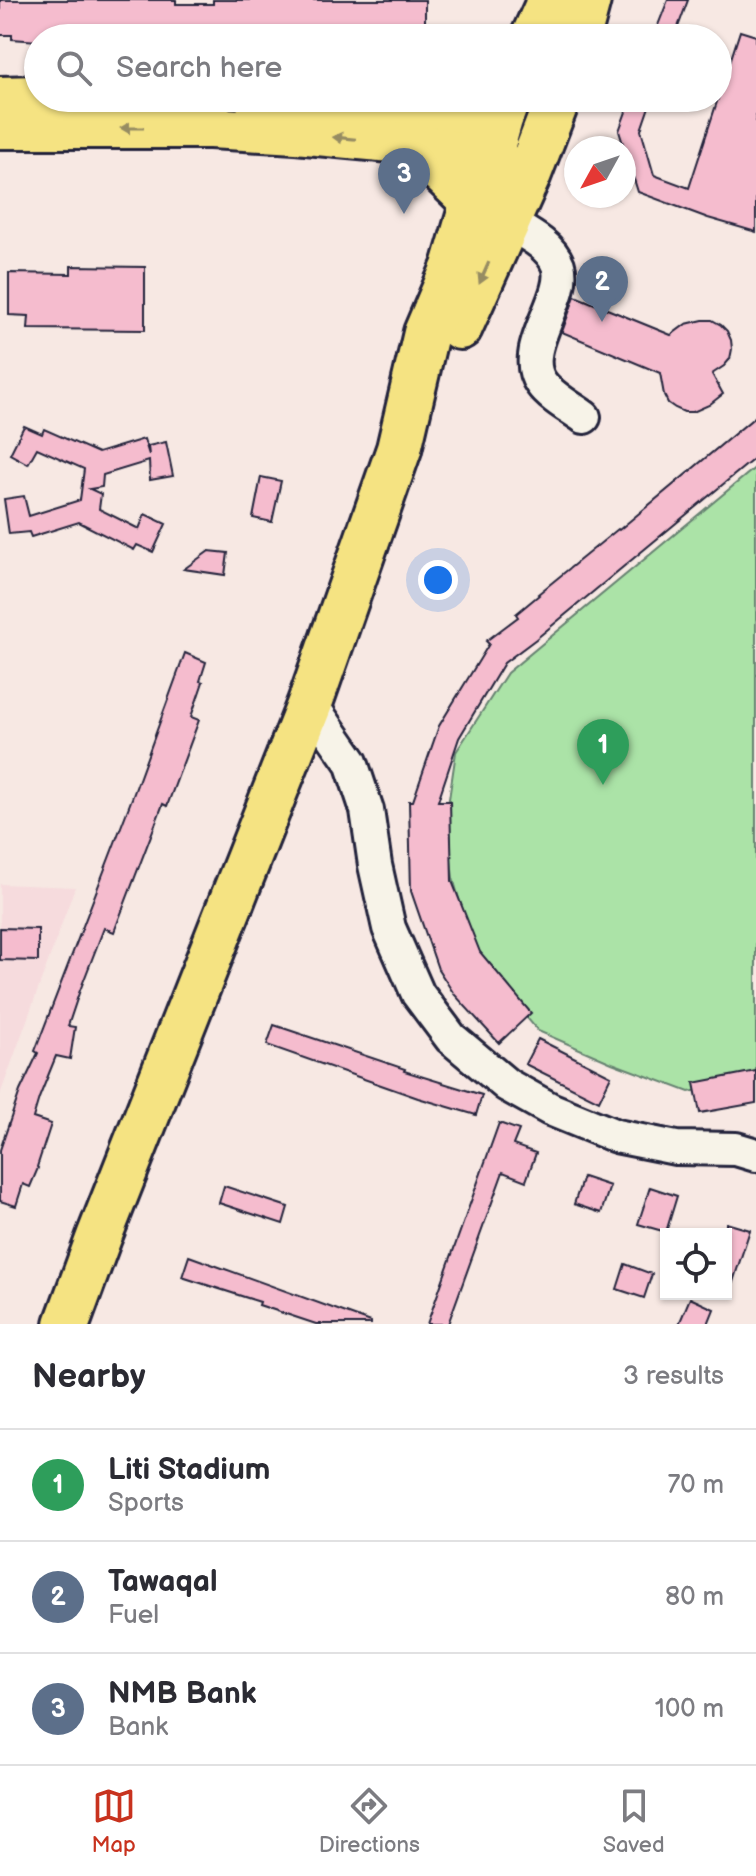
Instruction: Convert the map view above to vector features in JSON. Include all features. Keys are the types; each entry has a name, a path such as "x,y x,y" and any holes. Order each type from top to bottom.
{"highway":[{"path":"539,24 550,0"},
{"path":"582,24 588,0"},
{"path":"490,212 528,176 553,112"},
{"path":"67,1324 310,703 399,449 458,331 490,212 499,125"},
{"path":"413,144 490,212"}],"main road":[{"path":"0,97 24,96"},
{"path":"398,112 499,125"},
{"path":"0,128 210,128 413,144 499,125"},
{"path":"499,125 512,166 528,176"}],"street":[{"path":"490,212 532,236 558,264 560,279 535,353 535,368 540,382 584,417"},
{"path":"310,703 351,762 367,810 389,928 418,994 451,1038 507,1085 550,1109 616,1136 676,1148 736,1149 756,1155"}],"shaded area":[{"path":"0,884 75,887 0,1095"}],"green space":[{"path":"756,467 756,1079 689,1092 538,1031 476,957 453,878 446,819 456,752 507,673"}],"building":[{"path":"0,0 176,0 176,4 213,4 213,0 425,0 425,24 24,24 24,40 12,39 12,35 0,35"},
{"path":"668,0 688,0 679,24 659,24"},
{"path":"740,31 756,36 756,232 638,192 636,136 621,136 619,131 626,112 647,112 641,130 654,175 689,188 714,112 732,112 732,56"},
{"path":"71,266 145,267 145,330 28,329 29,316 9,315 9,273 71,274"},
{"path":"575,296 671,335 686,324 703,320 712,320 721,325 727,331 732,349 730,359 712,374 723,394 693,412 675,408 664,395 660,373 562,332"},
{"path":"756,416 756,457 504,663 459,738 438,801 450,801 452,881 480,952 531,1013 499,1043 454,994 438,969 411,891 409,801 413,801 439,726 489,644 486,641 518,617 516,614 538,594"},
{"path":"24,426 42,434 44,429 98,453 144,439 149,455 148,446 166,442 173,476 150,480 149,461 103,475 102,487 90,489 101,494 99,509 139,529 145,514 166,524 153,552 137,545 134,550 79,522 31,537 29,532 9,534 4,499 24,496 29,516 80,500 84,469 37,448 28,464 10,454"},
{"path":"261,477 281,481 272,522 253,518"},
{"path":"209,551 228,553 225,575 184,569"},
{"path":"185,653 206,662 191,717 199,720 114,932 104,928 79,993 68,1026 75,1027 70,1059 56,1056 39,1098 33,1118 51,1124 38,1168 30,1187 23,1184 16,1206 0,1201 0,1150"},
{"path":"0,928 38,929 38,961 0,960"},
{"path":"274,1025 482,1095 476,1115 267,1045"},
{"path":"538,1039 611,1076 599,1101 525,1064"},
{"path":"756,1071 756,1103 700,1113 694,1083"},
{"path":"499,1123 519,1130 513,1145 536,1153 526,1181 503,1172 448,1324 427,1324"},
{"path":"583,1177 610,1186 601,1213 574,1204"},
{"path":"224,1186 288,1207 283,1224 219,1203"},
{"path":"650,1187 677,1196 667,1228 660,1230 638,1224"},
{"path":"726,1223 750,1230 732,1285 732,1228 726,1228"},
{"path":"189,1256 371,1324 316,1324 182,1277"},
{"path":"625,1264 652,1274 644,1298 617,1289"},
{"path":"689,1300 714,1309 708,1324 679,1324"}],"place":[{"name":"NMB Bank","path":"404,214"},
{"name":"Tawaqal","path":"602,322"},
{"name":"Liti Stadium","path":"603,785"}]}
